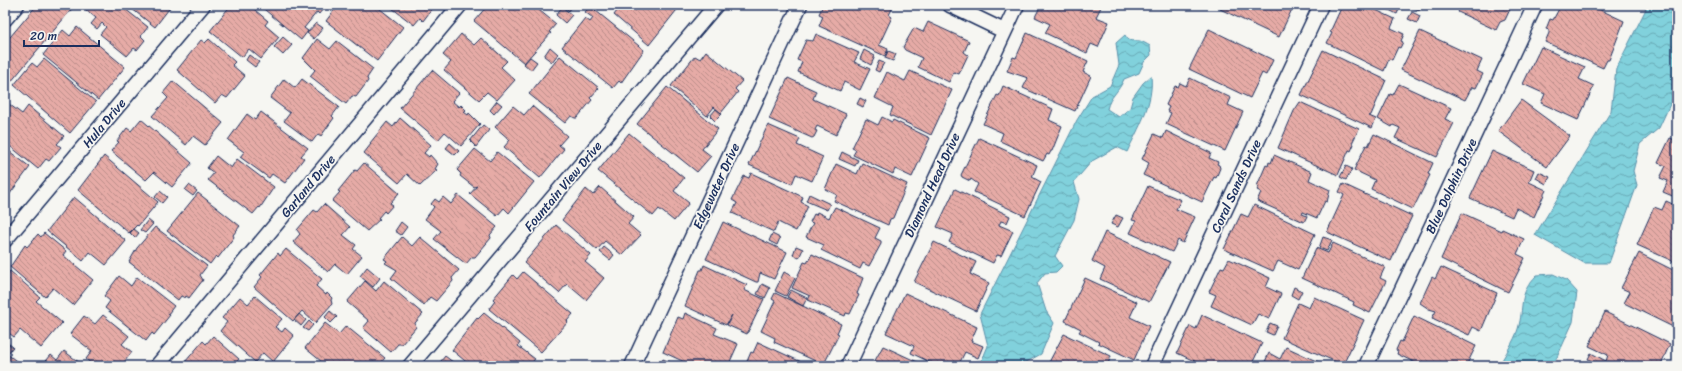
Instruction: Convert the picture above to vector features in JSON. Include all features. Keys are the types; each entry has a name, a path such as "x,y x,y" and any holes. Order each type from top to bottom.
{"lane":[{"path":"5,19 17,5"},
{"name":"Hula Drive","path":"5,240 203,5"},
{"name":"Garland Drive","path":"157,366 460,5"},
{"name":"Fountain View Drive","path":"410,366 716,5"},
{"name":"Edgewater Drive","path":"632,366 800,5"},
{"path":"950,5 1004,31"},
{"name":"Diamond Head Drive","path":"848,366 1017,5"},
{"name":"Coral Sands Drive","path":"1152,366 1321,5"},
{"name":"Blue Dolphin Drive","path":"1366,366 1535,5"}],"water":[{"path":"1648,5 1677,5 1677,89 1659,128 1640,144 1633,171 1637,185 1609,263 1584,263 1535,235 1611,111 1616,69"},
{"path":"1125,35 1129,40 1140,41 1150,46 1151,55 1144,62 1139,73 1124,79 1110,101 1107,109 1119,117 1130,108 1133,97 1143,83 1151,76 1148,106 1127,152 1117,147 1092,161 1074,182 1079,199 1074,220 1055,256 1062,266 1056,272 1045,273 1037,283 1046,311 1054,323 1041,354 1019,366 965,366 966,364 982,360 988,346 980,314 1077,120 1092,96 1110,86 1119,65 1116,43"},
{"path":"1553,274 1566,280 1577,292 1573,322 1553,366 1499,366 1518,329 1524,295 1531,282 1537,275"}],"building":[{"path":"37,5 75,5 5,89 5,43"},
{"path":"88,5 104,7 120,5 148,27 141,36 145,40 137,50 134,48 127,56 100,34 106,27 102,23 97,29 91,24 96,18 85,9"},
{"path":"127,5 172,5 155,27"},
{"path":"231,5 249,5 268,21 265,25 279,37 261,59 249,49 242,57 210,31"},
{"path":"259,5 323,5 321,7 323,9 319,14 317,12 304,28 308,31 301,40"},
{"path":"338,5 357,5 361,8 363,5 375,5 403,27 377,61 326,21"},
{"path":"388,5 435,5 423,21 420,18 414,25"},
{"path":"488,5 533,5 556,24 549,32 551,33 524,63 474,21"},
{"path":"562,5 573,5 569,11"},
{"path":"617,5 680,6 649,45 614,15 620,7"},
{"path":"823,5 889,5 893,7 889,15 892,17 879,45 888,49 885,56 819,26 823,16 819,14"},
{"path":"1041,5 1102,5 1096,17 1109,22 1098,47 1091,44 1087,53 1045,33 1050,24 1035,17"},
{"path":"1222,5 1294,5 1279,37 1220,9"},
{"path":"1344,5 1365,5 1395,19 1391,28 1404,34 1401,41 1403,42 1400,48 1398,47 1392,60 1389,59 1384,71 1327,43 1332,33 1330,32 1342,6 1344,7"},
{"path":"1379,5 1401,5 1397,14"},
{"path":"1407,5 1421,5 1419,10"},
{"path":"1462,5 1512,5 1505,20 1500,22 1496,30 1458,12"},
{"path":"1561,5 1590,5 1624,21 1609,60 1607,60 1603,68 1545,42 1549,33 1549,30 1546,29 1550,19 1553,20"},
{"path":"590,6 644,50 621,83 619,81 613,88 562,47 585,18 590,22 593,18 585,12"},
{"path":"562,7 572,15 565,23 556,15"},
{"path":"1412,12 1420,16 1417,23 1408,19"},
{"path":"928,22 969,41 964,52 968,55 959,74 954,72 949,82 918,67 922,58 905,50 903,47 914,28 923,32"},
{"path":"316,23 323,28 314,39 307,33"},
{"path":"77,27 125,67 98,100 43,55 63,30 70,36"},
{"path":"1209,29 1273,60 1266,75 1262,73 1250,98 1189,69"},
{"path":"1420,31 1482,60 1477,71 1483,74 1476,88 1472,87 1465,100 1401,70"},
{"path":"1027,33 1088,61 1083,72 1091,76 1075,111 1023,88 1028,78 1007,71 1013,57 1016,58"},
{"path":"461,34 474,45 481,38 507,61 501,67 515,80 497,100 487,92 479,100 444,70 451,62 443,55"},
{"path":"816,34 859,53 854,62 870,69 860,90 844,82 840,91 798,72 802,62 797,60 806,40 813,41"},
{"path":"283,37 292,45 283,55 274,47"},
{"path":"209,39 235,62 232,65 245,76 227,98 222,95 215,103 177,70 201,40 205,43"},
{"path":"317,39 330,49 337,41 373,69 367,78 368,81 356,97 352,96 346,104 310,76 315,70 303,58"},
{"path":"550,47 558,54 552,62 544,56"},
{"path":"1541,47 1585,67 1579,79 1594,86 1578,120 1541,103 1545,94 1523,84"},
{"path":"864,50 875,56 871,65 860,59"},
{"path":"1323,50 1386,80 1371,115 1369,116 1376,119 1372,128 1301,95"},
{"path":"706,51 742,81 735,89 738,92 721,113 714,107 707,116 671,86 695,56 700,59"},
{"path":"888,51 896,54 893,61 885,58"},
{"path":"249,55 259,62 255,67 246,60"},
{"path":"560,56 599,88 590,98 592,100 577,118 571,116 565,123 529,94"},
{"path":"530,57 537,62 531,70 524,64"},
{"path":"44,59 96,102 70,133 14,85 32,63 37,67"},
{"path":"879,61 884,63 879,72 875,70"},
{"path":"432,70 459,93 452,101 459,107 461,105 466,110 464,112 468,115 469,113 480,124 461,146 445,132 438,140 400,108"},
{"path":"910,71 952,90 931,135 890,115 893,107 875,98 887,72 905,81"},
{"path":"788,78 816,91 813,99 846,114 836,135 817,126 815,130 817,131 812,138 769,119"},
{"path":"1190,78 1231,98 1228,105 1243,112 1225,151 1166,124 1171,113 1167,111 1169,107 1166,105 1175,86 1178,87 1180,83 1186,86"},
{"path":"284,79 295,88 302,79 339,107 332,116 334,118 321,136 318,134 312,142 284,121 290,113 270,98"},
{"path":"173,81 223,123 205,145 193,136 186,145 152,116 168,98 163,93"},
{"path":"1399,84 1451,108 1445,119 1454,123 1437,157 1395,138 1400,128 1393,125 1392,127 1378,119 1390,94 1393,95"},
{"path":"1003,86 1053,109 1049,120 1062,126 1052,151 1049,155 1047,154 1043,161 1000,141 1003,133 983,124"},
{"path":"667,87 718,129 702,149 711,156 697,172 637,124"},
{"path":"860,98 866,101 863,107 857,104"},
{"path":"1521,100 1570,136 1547,167 1498,131"},
{"path":"5,101 22,114 28,106 64,136 57,144 61,147 49,161 46,159 38,169 5,142"},
{"path":"497,101 502,105 494,114 490,110"},
{"path":"1300,102 1359,129 1352,143 1354,144 1351,151 1349,150 1338,175 1278,148 1294,111"},
{"path":"513,106 524,115 532,106 567,136 559,145 564,149 540,178 504,147 510,140 495,127"},
{"path":"716,109 722,114 715,121 710,116"},
{"path":"261,112 308,148 301,156 304,158 285,183 272,174 269,178 240,157 244,152 228,140 247,114 255,120"},
{"path":"882,117 892,122 893,120 930,138 912,177 895,169 893,174 853,155 856,150 852,148 866,119 878,125"},
{"path":"400,118 431,145 424,153 429,157 430,155 438,164 435,169 437,170 420,186 407,174 399,183 364,153 387,122 393,127"},
{"path":"141,119 192,163 172,187 154,172 146,180 111,151 119,142 117,141 127,128 131,131"},
{"path":"483,125 489,130 476,147 470,141"},
{"path":"768,125 800,139 797,145 823,157 812,181 796,174 792,184 749,165"},
{"path":"1166,131 1211,153 1209,158 1218,162 1217,164 1220,168 1216,178 1214,177 1202,202 1143,175 1149,163 1142,159 1154,134 1163,138"},
{"path":"629,133 684,178 674,191 689,203 674,221 659,209 653,216 598,171"},
{"path":"1374,134 1433,163 1428,174 1430,175 1413,209 1371,189 1375,180 1354,170 1366,145 1368,146"},
{"path":"979,138 1037,165 1032,177 1041,182 1025,216 974,192 978,184 971,179 970,181 962,177 961,175"},
{"path":"1670,138 1677,141 1677,198 1663,192 1668,181 1660,178 1666,166 1658,163"},
{"path":"450,143 459,151 455,155 446,148"},
{"path":"5,148 30,167 9,195 5,192"},
{"path":"475,149 490,161 497,152 534,182 509,213 504,208 497,216 470,194 477,186 474,187 460,176 461,174 457,170"},
{"path":"1492,151 1534,170 1529,182 1546,190 1534,217 1516,208 1512,217 1470,198"},
{"path":"842,152 858,160 855,166 839,159"},
{"path":"1274,155 1312,172 1309,180 1330,190 1327,202 1325,201 1317,218 1303,212 1302,214 1307,216 1304,222 1257,201 1261,192 1257,190 1259,187 1257,186 1266,165 1268,166 1269,162 1271,163"},
{"path":"104,156 158,202 138,226 137,225 129,233 78,190"},
{"path":"216,156 231,168 237,159 274,187 260,208 259,207 253,214 208,180 214,173 207,168"},
{"path":"364,163 399,193 390,203 393,205 386,213 384,211 378,218 380,219 367,231 332,201 355,170 357,171"},
{"path":"862,163 907,184 893,218 890,219 888,225 834,201 837,195 825,189 836,164 857,174"},
{"path":"1346,166 1352,169 1346,180 1340,177"},
{"path":"1539,172 1550,177 1546,184 1536,178"},
{"path":"751,173 803,197 801,202 808,206 796,231 778,222 774,232 732,213 737,203 732,200 744,176 749,178"},
{"path":"1343,184 1412,216 1391,261 1327,232 1344,195 1339,192"},
{"path":"189,185 197,191 193,196 185,190"},
{"path":"1148,186 1181,200 1176,209 1195,217 1183,243 1178,240 1172,252 1130,233 1136,221 1132,220"},
{"path":"600,187 634,217 628,224 641,235 622,255 605,241 597,250 562,220 586,189 593,195"},
{"path":"955,189 1010,216 1007,223 1001,221 999,225 1013,231 1001,256 997,255 993,263 949,242 953,234 937,227"},
{"path":"160,191 167,197 162,203 155,197"},
{"path":"198,193 240,226 233,235 234,237 218,258 216,256 210,264 167,231"},
{"path":"809,194 830,204 827,210 806,201"},
{"path":"458,195 497,227 490,235 491,238 475,257 472,257 466,264 434,239 441,231 425,219 434,207 431,204 435,199 439,202 443,197 451,204"},
{"path":"74,197 126,241 106,265 90,252 83,261 47,231"},
{"path":"1666,201 1677,206 1677,263 1637,245 1654,207 1662,210"},
{"path":"324,204 350,227 343,235 356,245 353,249 362,256 347,274 335,264 328,272 293,242 300,234 297,230 314,210 317,212"},
{"path":"1254,205 1315,234 1298,270 1278,261 1273,271 1224,249 1241,214 1248,217"},
{"path":"835,207 880,228 875,238 881,241 881,244 869,266 863,263 860,269 821,250 824,245 806,237 813,223 810,222 814,214 816,215 817,212 829,218"},
{"path":"1462,213 1501,231 1502,229 1524,239 1517,254 1525,258 1508,292 1441,259"},
{"path":"1116,215 1123,218 1118,227 1111,224"},
{"path":"148,220 153,224 145,233 140,230"},
{"path":"401,222 407,227 401,235 395,231"},
{"path":"723,222 787,252 774,279 760,273 758,282 756,282 706,259"},
{"path":"556,225 591,255 585,262 604,278 586,300 567,284 559,293 524,263"},
{"path":"155,227 207,266 200,275 203,280 189,298 186,296 185,298 181,296 178,300 129,262 137,248"},
{"path":"134,229 139,233 135,238 130,233"},
{"path":"1105,232 1170,262 1149,302 1100,279 1105,268 1092,261"},
{"path":"44,233 66,251 63,255 93,280 73,305 53,288 45,297 10,267 25,245 27,247 38,234 41,237"},
{"path":"772,234 780,238 777,245 769,241"},
{"path":"402,237 412,246 420,237 459,270 452,278 453,281 436,301 430,297 424,305 391,278 397,270 385,263 387,261 384,259"},
{"path":"1323,237 1332,240 1327,251 1319,248"},
{"path":"934,242 976,262 970,274 989,283 976,311 914,282"},
{"path":"1333,243 1385,267 1380,278 1386,281 1370,313 1353,305 1354,302 1302,278 1316,248 1328,253"},
{"path":"796,246 803,249 799,258 793,255"},
{"path":"604,247 614,255 610,260 600,252"},
{"path":"286,249 322,279 316,286 332,298 332,304 315,323 302,311 293,321 254,287 262,277 260,275 278,253 280,256"},
{"path":"1639,253 1677,272 1677,323 1675,328 1624,303 1630,292 1621,288"},
{"path":"812,254 863,278 857,294 859,295 850,314 846,313 845,316 808,300 810,296 792,288 804,262 807,263"},
{"path":"1229,259 1270,278 1266,287 1281,294 1269,319 1258,314 1252,325 1211,306 1216,295 1209,292 1221,267 1224,268"},
{"path":"704,265 747,285 744,290 764,299 747,334 727,325 732,315 726,325 685,306 700,270 702,270"},
{"path":"367,267 380,278 373,287 360,276"},
{"path":"1441,267 1497,293 1481,331 1473,327 1469,335 1432,318 1436,311 1429,309 1420,303 1432,277 1435,279"},
{"path":"10,271 40,297 36,301 62,323 41,348 20,330 14,337 5,330 5,277"},
{"path":"523,272 573,314 567,321 568,322 541,352 489,309 495,301 493,299 513,275 517,279"},
{"path":"784,272 795,278 786,296 775,291"},
{"path":"119,276 131,286 137,277 174,306 168,314 170,315 154,335 152,333 146,341 105,308 110,301 104,296"},
{"path":"1085,278 1137,302 1130,317 1149,326 1134,360 1098,343 1099,342 1079,332 1081,329 1065,321"},
{"path":"365,281 376,291 384,281 423,314 415,323 416,327 402,344 398,344 391,352 363,328 369,321 347,302"},
{"path":"762,284 770,288 765,298 757,294"},
{"path":"1294,287 1302,291 1298,299 1291,295"},
{"path":"791,290 807,298 803,306 787,297"},
{"path":"775,293 841,324 837,333 839,334 825,362 824,361 822,364 774,342 775,338 761,331 775,301 772,299"},
{"path":"905,293 977,327 971,341 983,346 978,358 965,352 958,366 938,366 911,353 914,346 886,333"},
{"path":"255,296 282,319 275,327 282,332 285,328 294,336 273,362 263,353 255,362 220,331 227,322 222,318 240,297 248,304"},
{"path":"1314,297 1364,320 1343,365 1282,338 1298,303 1309,308"},
{"path":"330,311 337,317 331,323 325,317"},
{"path":"1605,312 1670,344 1660,366 1602,366 1588,359 1591,353 1606,361 1608,355 1589,346"},
{"path":"484,313 520,343 518,346 535,359 529,366 471,366 452,350 477,318 478,319"},
{"path":"685,313 717,328 714,334 738,344 728,366 720,366 710,362 708,366 693,366 663,352 678,317 683,319"},
{"path":"299,314 306,320 301,326 294,320"},
{"path":"103,315 129,336 122,344 132,352 121,366 94,366 86,359 92,351 70,334 84,316 95,324"},
{"path":"1202,315 1262,343 1251,366 1205,366 1177,353 1190,326 1196,329"},
{"path":"1414,316 1476,346 1466,366 1415,366 1416,363 1397,354 1398,351 1396,350 1400,341 1402,342"},
{"path":"309,321 313,325 308,331 303,328"},
{"path":"325,323 339,334 346,326 385,358 378,366 327,366 305,348"},
{"path":"1270,323 1277,326 1273,335 1266,332"},
{"path":"1064,334 1111,356 1108,364 1112,366 1047,366"},
{"path":"213,336 239,359 233,366 187,366 185,362 203,341 206,344"},
{"path":"5,341 13,347 7,354 19,363 16,366 5,366"},
{"path":"758,342 810,366 745,366 751,352 753,353"},
{"path":"883,346 926,366 872,366"},
{"path":"1286,347 1327,366 1263,366 1269,353 1280,359"},
{"path":"64,351 84,366 42,366 51,355 57,360"},
{"path":"445,356 458,366 437,366"},
{"path":"663,359 678,366 656,366 657,363 660,365"},
{"path":"1178,362 1186,366 1176,366"}]}
